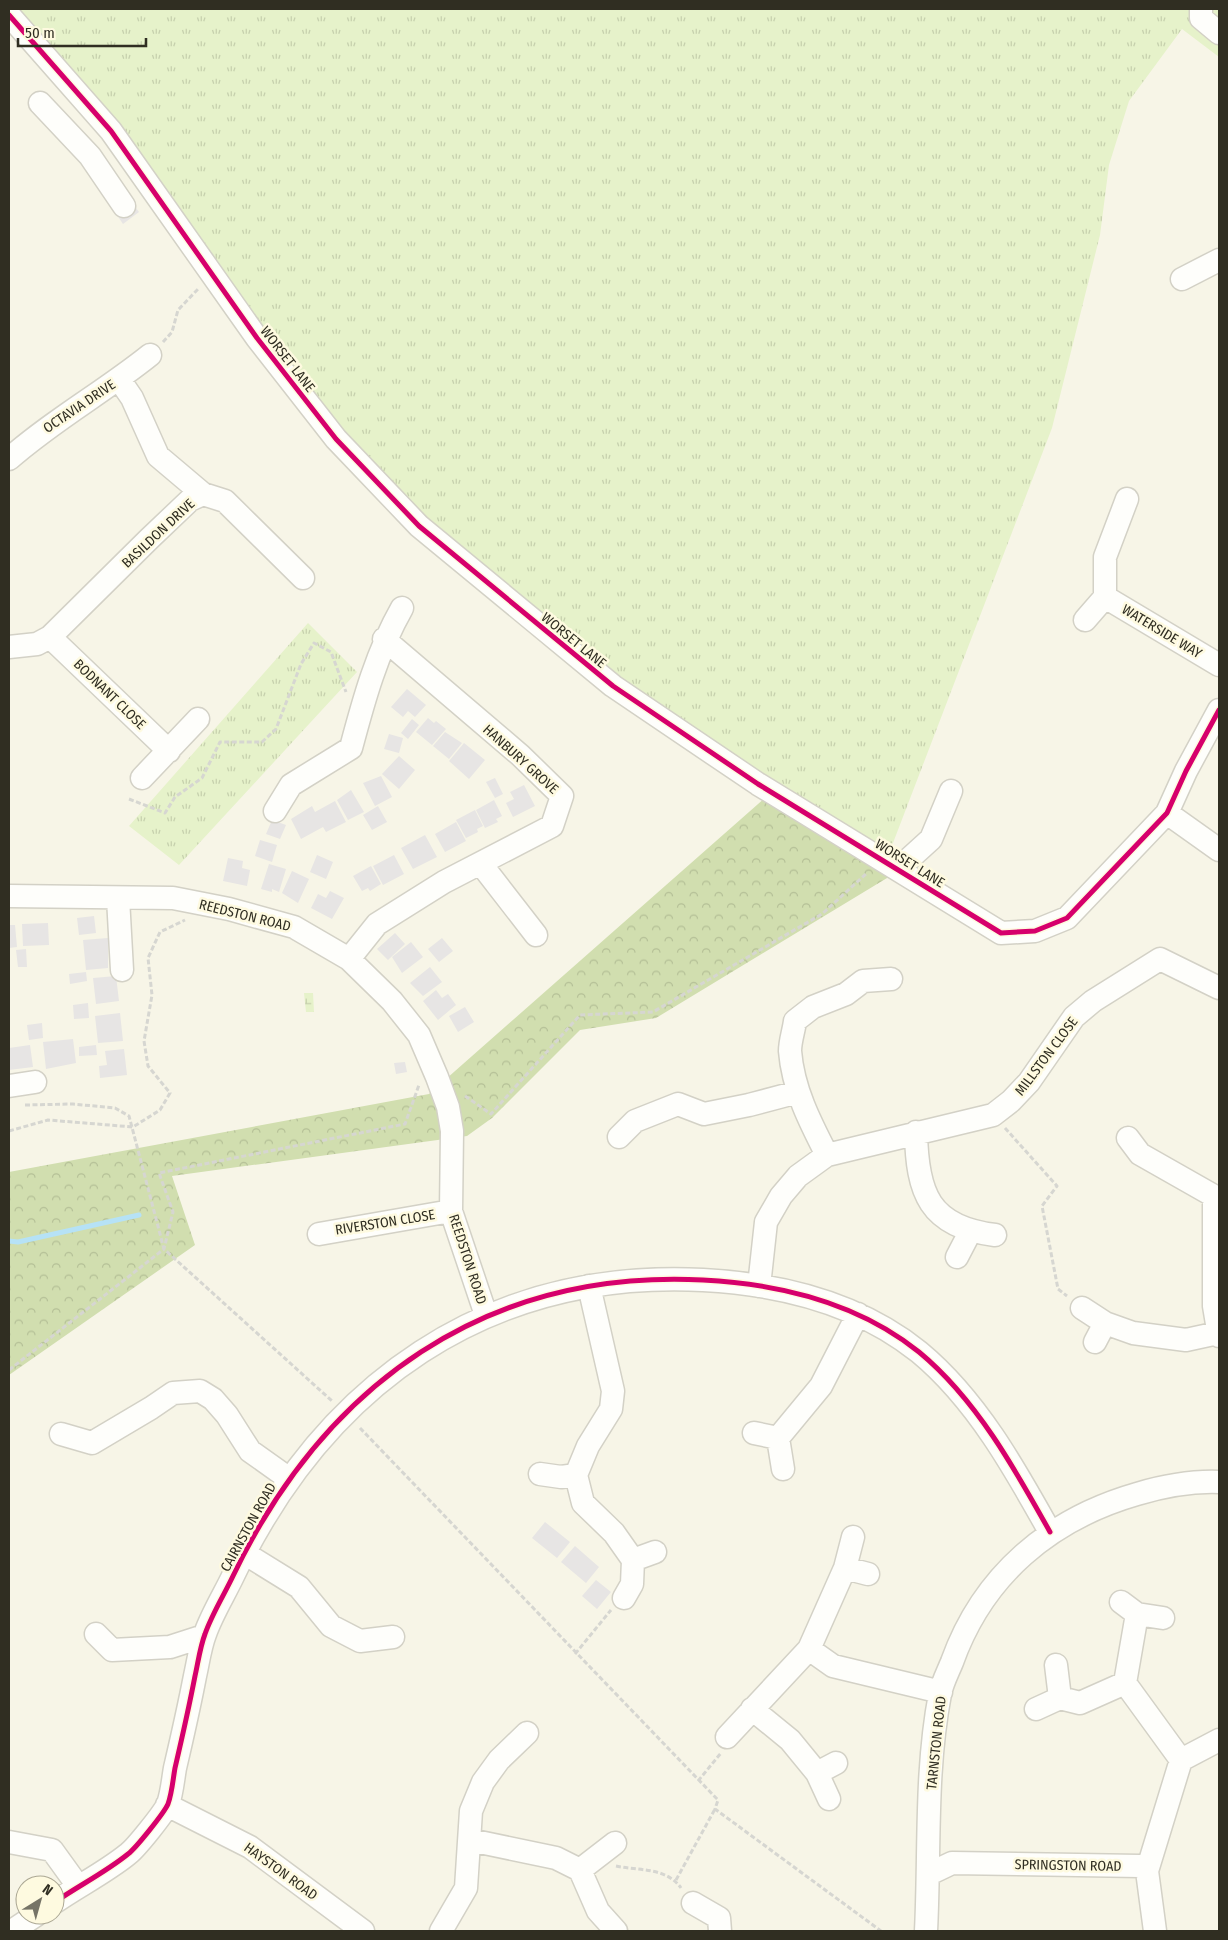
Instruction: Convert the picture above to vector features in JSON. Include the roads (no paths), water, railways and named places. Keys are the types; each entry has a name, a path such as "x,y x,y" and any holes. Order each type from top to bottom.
{"street":[{"path":"1201,9 1201,18 1219,33"},
{"name":"WORSET LANE","path":"9,15 111,131 257,338 336,438 419,526 613,686 758,784 1002,933 1035,931 1067,918 1167,813 1186,771 1219,710"},
{"path":"40,103 90,156 117,212 149,186"},
{"path":"1182,279 1219,260"},
{"name":"OCTAVIA DRIVE","path":"9,460 40,432 119,380 154,351"},
{"path":"119,380 132,398 158,456 203,494"},
{"name":"BASILDON DRIVE","path":"9,647 36,644 50,637 149,538 190,500 203,494 224,501 303,578"},
{"path":"1085,620 1105,597 1105,557 1127,499"},
{"name":"WATERSIDE WAY","path":"1105,597 1219,665"},
{"path":"275,811 291,785 351,748 364,700 384,640 402,608"},
{"name":"BODNANT CLOSE","path":"50,637 169,750"},
{"name":"HANBURY GROVE","path":"349,959 377,924 444,882 552,826 562,796 520,755 384,640"},
{"path":"142,778 198,719"},
{"path":"890,864 931,839 952,791"},
{"path":"1167,813 1219,850"},
{"path":"481,864 536,935"},
{"name":"REEDSTON ROAD","path":"9,896 173,898 229,909 294,927 349,959 392,1001 419,1035 438,1077 448,1107 452,1131 452,1211 486,1315"},
{"path":"118,898 122,970"},
{"name":"MILLSTON CLOSE","path":"759,1286 766,1222 781,1196 798,1176 827,1155 992,1115 1011,1101 1029,1082 1074,1017 1093,1001 1160,959 1219,988"},
{"path":"827,1155 805,1113 798,1092 790,1050 796,1021 812,1007 846,994 861,972 891,980"},
{"path":"13,1095 35,1082"},
{"path":"619,1137 628,1114 678,1104 704,1114 749,1106 798,1092"},
{"path":"916,1132 917,1161 924,1194 944,1218 970,1232 995,1235"},
{"path":"1082,1308 1100,1333 1133,1333 1186,1340 1219,1334 1214,1306 1217,1191 1140,1154 1128,1138"},
{"name":"RIVERSTON CLOSE","path":"319,1234 452,1211"},
{"path":"957,1257 970,1232"},
{"name":"CAIRNSTON ROAD","path":"65,1895 130,1853 167,1805 204,1636 244,1553 288,1478 346,1413 380,1381 423,1349 486,1315 538,1297 589,1286 684,1279 759,1286 829,1302 858,1314 900,1339 937,1370 964,1400 994,1440 1050,1532"},
{"path":"589,1286 614,1391 611,1409 588,1446 576,1475 583,1503 614,1533 632,1560 632,1584 624,1598"},
{"path":"783,1469 778,1438 821,1386 858,1314"},
{"path":"61,1434 92,1443 152,1408 173,1393 200,1391 213,1399 227,1415 250,1451 288,1478"},
{"path":"754,1433 778,1438"},
{"path":"540,1474 561,1477 576,1475"},
{"name":"TARNSTON ROAD","path":"926,1931 930,1790 940,1692 957,1646 976,1609 998,1580 1023,1553 1050,1532 1090,1510 1165,1486 1219,1482"},
{"path":"727,1737 809,1649 845,1568 853,1537"},
{"path":"632,1560 655,1552"},
{"path":"244,1553 299,1587 331,1626 360,1641 393,1637"},
{"path":"845,1568 868,1574"},
{"path":"1163,1618 1129,1608 1125,1683 1181,1760"},
{"path":"96,1634 112,1650 170,1647 204,1636"},
{"path":"809,1649 833,1666 940,1692"},
{"path":"1056,1665 1060,1698"},
{"path":"1036,1709 1060,1698 1080,1704 1125,1683"},
{"path":"752,1709 827,1768 828,1799"},
{"path":"441,1931 466,1888 471,1811 483,1782 499,1760 527,1733"},
{"path":"1155,1931 1147,1870 1181,1760 1219,1740"},
{"name":"HAYSTON ROAD","path":"167,1805 250,1847 363,1931"},
{"path":"470,1840 588,1864 615,1843"},
{"path":"9,1842 52,1850 78,1886"},
{"name":"SPRINGSTON ROAD","path":"929,1874 952,1863 1140,1866 1147,1870"},
{"path":"588,1864 591,1899 616,1931"},
{"path":"693,1904 719,1918 720,1931"}],"waterway":[{"path":"9,1241 18,1242 139,1215"}]}
